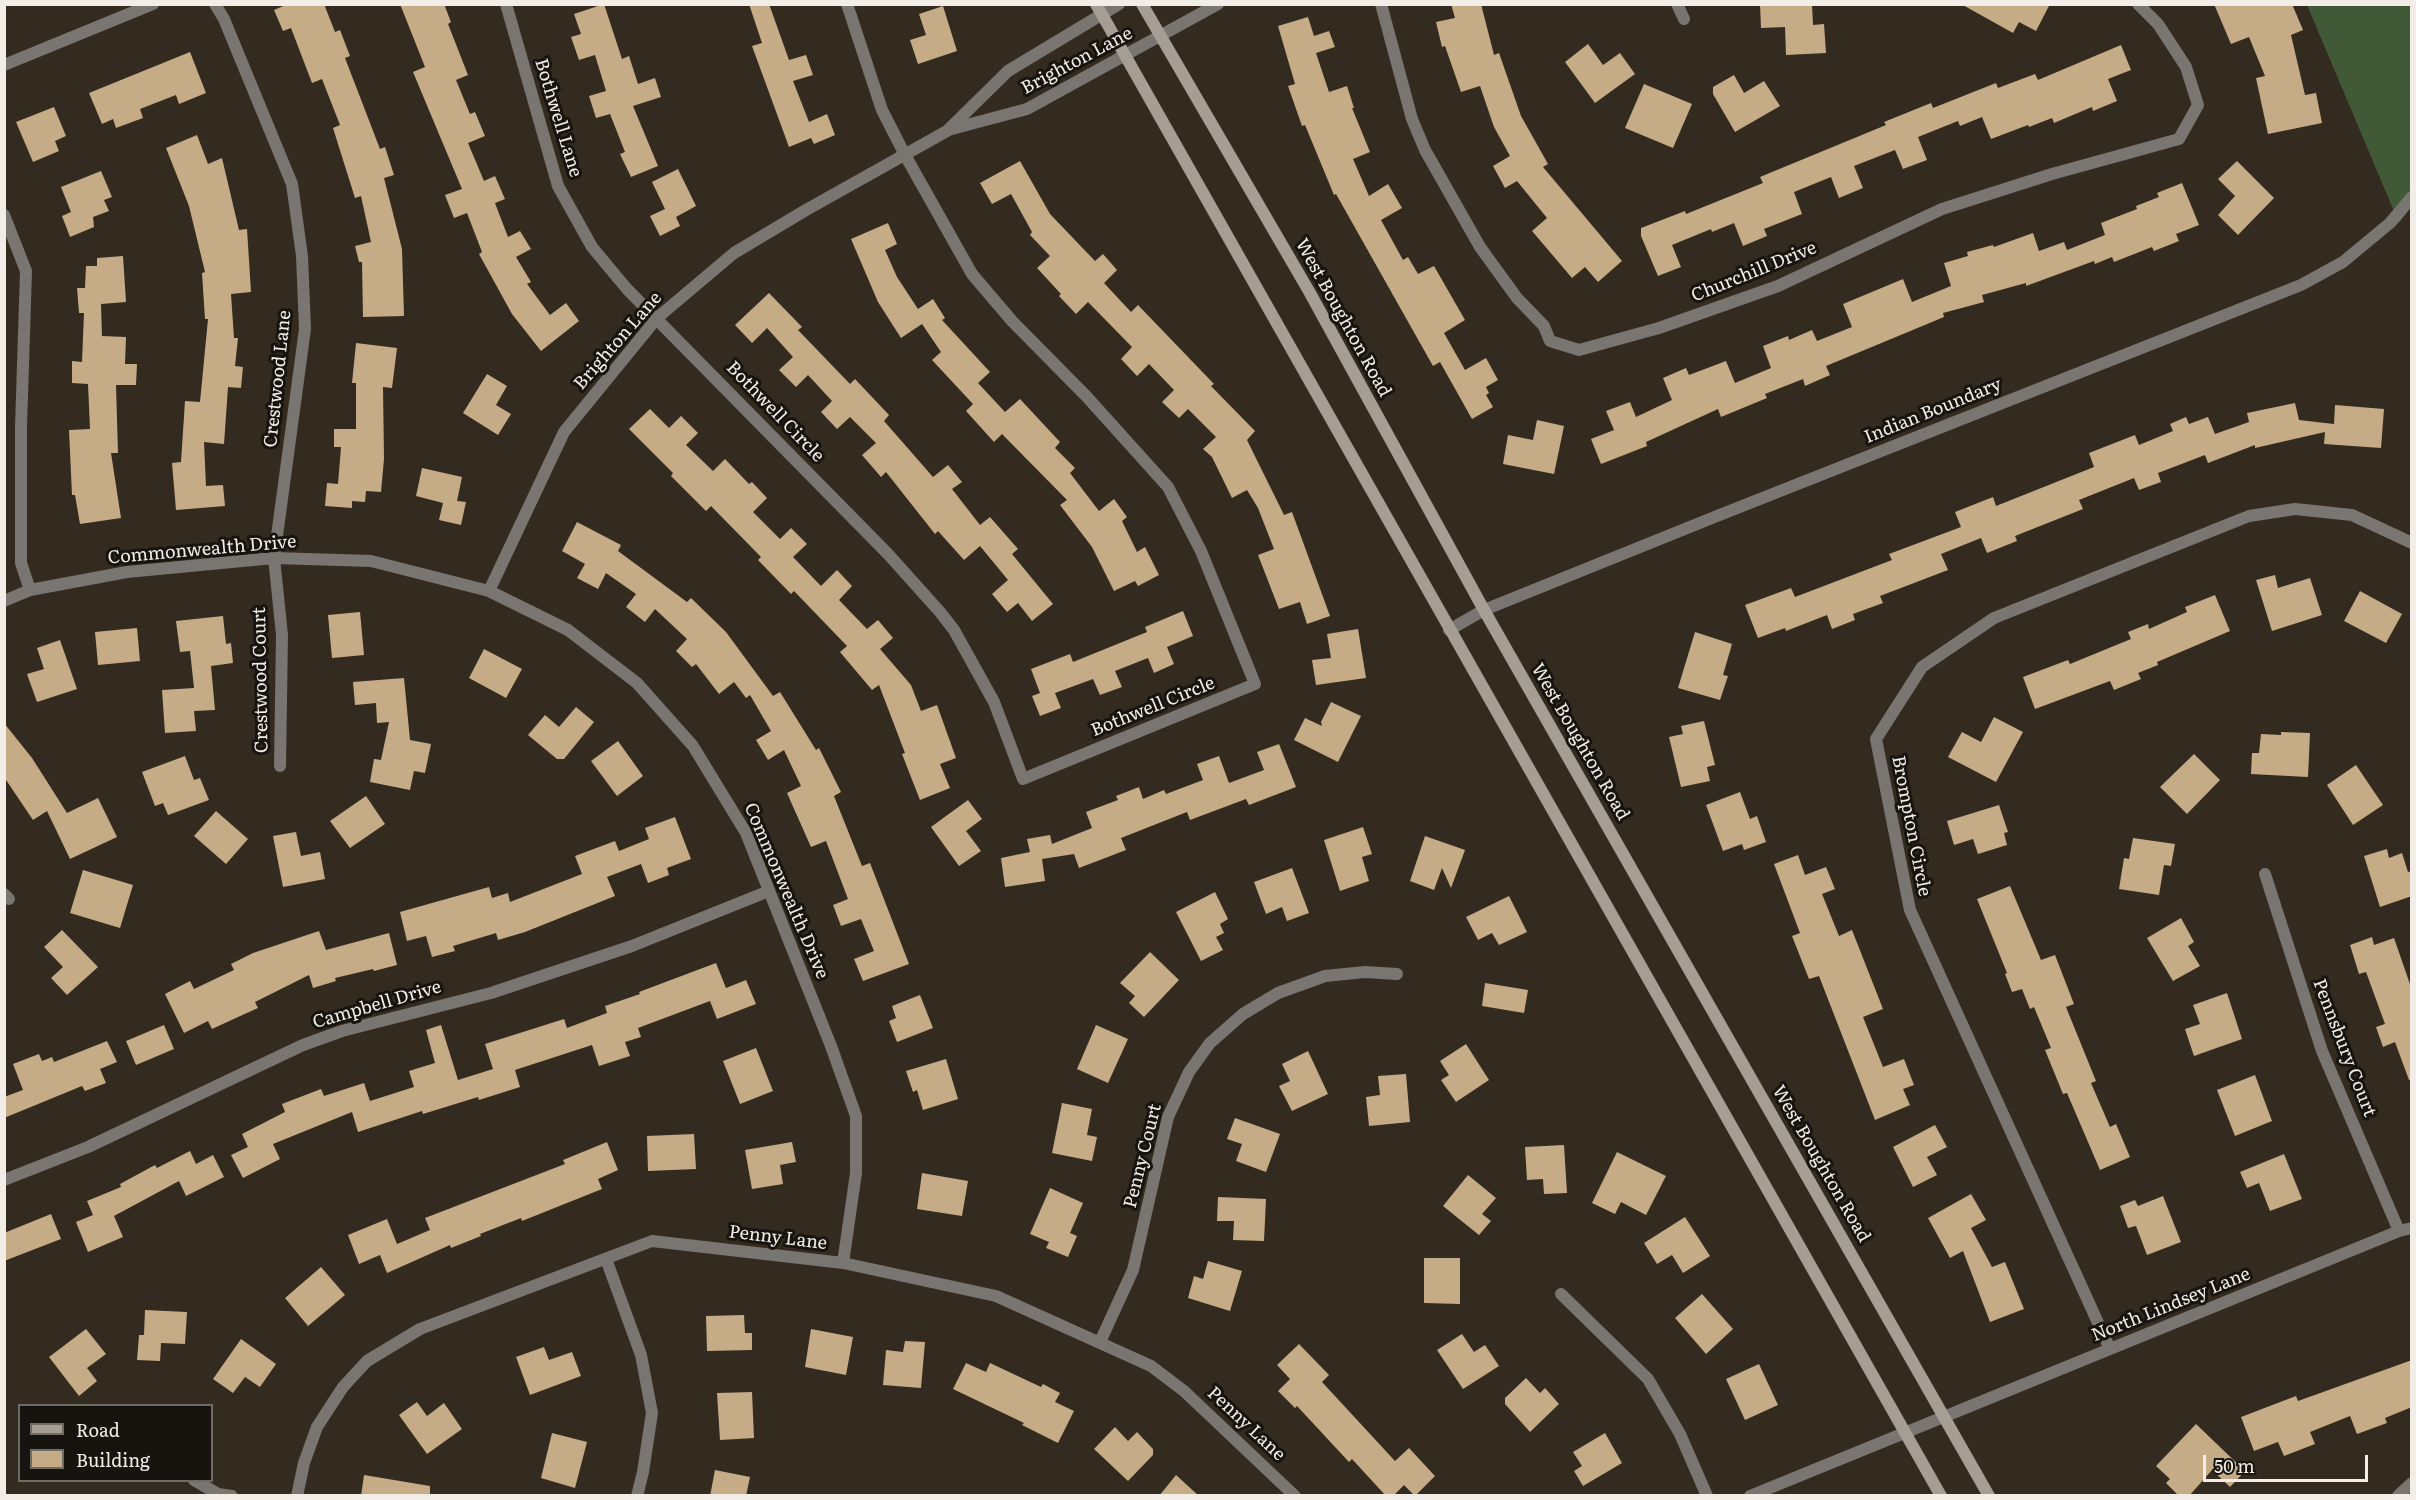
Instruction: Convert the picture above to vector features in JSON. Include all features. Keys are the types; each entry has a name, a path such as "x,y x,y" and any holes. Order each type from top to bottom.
{"main road":[{"name":"West Boughton Road","path":"1142,4 1310,293 1484,610 1989,1496"},
{"path":"1099,10 1941,1496"}],"street":[{"path":"4,65 153,4"},
{"name":"Crestwood Lane","path":"215,4 224,19 292,184 302,256 304,329 274,558"},
{"name":"Bothwell Lane","path":"506,4 558,186 592,247 627,289 657,318"},
{"path":"848,4 882,110 905,155"},
{"name":"Brighton Lane","path":"947,131 1008,71 1099,10 1119,4"},
{"name":"Brighton Lane","path":"489,591 564,432 657,318 734,253 947,131 1027,109 1218,4"},
{"name":"Churchill Drive","path":"1381,4 1412,119 1425,150 1474,237 1517,298 1544,326 1550,341 1578,350 1659,328 1778,286 1942,209 2074,168 2179,139 2198,105 2186,67 2158,24 2138,4"},
{"path":"1677,4 1684,19"},
{"name":"Bothwell Circle","path":"657,318 888,554 940,612 954,630 994,702 1023,779 1255,684 1201,551 1168,487 1087,397 1012,321 972,274 905,155"},
{"name":"Indian Boundary","path":"1449,630 1484,610 2301,285 2343,262 2390,223 2412,197"},
{"path":"4,215 26,271 21,427 21,563 30,590"},
{"name":"Brompton Circle","path":"2110,1349 1910,910 1876,739 1922,667 1994,618 2249,516 2295,509 2352,515 2412,543"},
{"name":"Commonwealth Drive","path":"4,601 30,590 127,572 274,558 371,561 489,591 568,630 637,683 693,746 746,833 831,1046 856,1116 856,1173 843,1263"},
{"name":"Crestwood Court","path":"274,558 282,635 280,766"},
{"name":"Pennsbury Court","path":"2265,874 2322,1050 2405,1230"},
{"name":"Campbell Drive","path":"4,1180 88,1147 303,1045 342,1031 490,993 632,946 769,891"},
{"name":"Penny Court","path":"1100,1342 1133,1270 1168,1117 1189,1072 1210,1043 1243,1014 1278,993 1325,976 1365,972 1397,974"},
{"name":"North Lindsey Lane","path":"1906,1433 1943,1415 2405,1230"},
{"name":"Penny Lane","path":"297,1496 304,1463 317,1427 343,1387 368,1361 420,1329 652,1241 843,1263 996,1296 1137,1358 1166,1376 1295,1496"},
{"path":"606,1259 641,1355 652,1413 637,1496"},
{"path":"1561,1294 1648,1379 1680,1434 1707,1496"},
{"path":"1750,1496 1906,1433"},
{"path":"197,1482 218,1494 232,1496"},
{"path":"2398,1496 2412,1483"}],"green space":[{"path":"2307,5 2411,5 2411,207 2399,223"}],"building":[{"path":"288,4 324,4 335,32 340,30 350,56 345,58 380,149 385,147 394,175 384,178 402,249 404,316 363,317 362,262 359,262 355,246 371,242 361,196 355,198 333,128 340,125 322,79 312,83 291,28 283,31 274,10"},
{"path":"400,4 444,4 451,22 448,24 468,75 456,80 470,114 475,112 485,136 468,143 484,181 495,176 505,199 495,203 508,237 520,231 531,249 516,257 531,282 527,284 550,315 566,303 579,321 541,351 512,314 479,254 482,252 467,213 454,218 445,195 462,189 413,72 425,67"},
{"path":"604,4 622,59 629,56 638,84 655,78 661,97 633,106 658,166 631,177 620,154 625,152 610,114 596,118 589,96 606,91 595,55 579,60 571,37 581,34 574,14"},
{"path":"749,4 769,4 789,60 806,55 813,75 793,81 809,122 827,114 835,135 814,144 811,138 789,147 752,46 762,43"},
{"path":"1451,4 1481,4 1494,55 1499,53 1521,116 1548,164 1543,167 1622,261 1598,282 1585,267 1572,278 1532,231 1547,218 1517,181 1505,188 1493,166 1510,156 1494,127 1480,86 1461,92 1445,46 1442,47 1436,22 1455,18"},
{"path":"1760,4 1812,4 1813,25 1824,24 1826,53 1786,55 1785,27 1761,28"},
{"path":"1961,4 2050,4 2036,31 2019,22 2013,33"},
{"path":"2214,4 2292,4 2303,30 2291,35 2305,95 2316,93 2322,123 2268,134 2256,78 2265,76 2249,37 2231,44"},
{"path":"943,6 957,51 918,64 910,40 926,35 919,14"},
{"path":"1308,17 1314,36 1329,31 1335,47 1316,53 1329,92 1347,86 1354,108 1352,108 1370,152 1353,159 1369,196 1388,184 1402,208 1381,220 1403,260 1408,257 1418,274 1434,266 1465,320 1444,333 1465,370 1486,358 1498,380 1486,387 1489,393 1486,395 1493,407 1472,419 1440,362 1433,366 1336,194 1334,195 1305,125 1302,126 1288,86 1295,84 1278,26"},
{"path":"1588,44 1603,65 1620,53 1635,74 1595,103 1565,62"},
{"path":"2121,45 2131,70 2108,79 2117,101 2093,111 2092,107 2054,123 2052,118 1991,139 1982,117 1960,126 1958,121 1918,137 1927,160 1903,169 1895,150 1854,166 1863,188 1839,198 1831,177 1794,192 1802,214 1764,229 1767,236 1743,246 1734,223 1712,232 1711,229 1672,245 1681,267 1658,276 1641,236 1641,228 1685,211 1686,214 1763,183 1760,177 1886,125 1884,122 1931,103 1933,108 1996,83 1998,88 2035,74 2038,80"},
{"path":"190,52 206,93 179,104 176,95 140,109 143,118 116,128 113,119 102,124 89,93"},
{"path":"1734,75 1744,93 1764,81 1780,106 1735,132 1713,94 1713,87"},
{"path":"1644,84 1692,104 1673,148 1625,128"},
{"path":"54,107 66,136 55,141 59,151 33,162 16,122"},
{"path":"197,135 208,164 222,158 239,230 247,229 251,292 231,294 234,338 238,338 235,366 243,367 241,388 228,387 224,444 204,442 206,486 223,485 225,506 176,510 172,463 181,462 185,401 200,402 208,319 205,319 202,273 205,272 189,206 166,148"},
{"path":"1020,161 1050,214 1095,261 1103,254 1117,270 1104,283 1131,312 1138,305 1214,384 1211,386 1255,431 1247,440 1284,515 1292,512 1330,616 1307,624 1300,602 1279,609 1258,555 1274,549 1258,508 1247,490 1232,498 1212,457 1203,449 1216,437 1188,409 1179,418 1162,402 1174,390 1149,364 1137,376 1121,359 1132,347 1088,302 1076,314 1059,296 1061,294 1037,268 1050,256 1030,235 1032,232 1011,194 992,204 980,183"},
{"path":"2237,161 2274,198 2238,235 2218,215 2235,196 2218,179"},
{"path":"678,169 696,206 676,217 680,226 660,236 650,216 665,209 652,182"},
{"path":"101,171 112,197 104,200 109,211 93,217 94,227 70,237 62,216 71,212 61,187"},
{"path":"2182,183 2199,225 2176,234 2179,241 2154,251 2152,247 2114,262 2112,257 2095,264 2094,261 2026,286 2026,283 1982,295 1984,302 1943,313 1944,317 1826,366 1830,375 1805,386 1803,379 1765,394 1767,398 1721,417 1718,409 1646,442 1647,446 1601,464 1591,439 1614,430 1606,411 1630,402 1636,417 1672,400 1663,378 1686,368 1689,375 1726,361 1735,383 1771,368 1763,346 1788,336 1789,340 1812,330 1817,341 1852,327 1843,304 1903,279 1912,302 1951,286 1944,263 1968,256 1967,252 1993,245 1994,247 2033,233 2039,251 2064,242 2067,250 2105,235 2101,223 2137,209 2136,206 2159,197 2157,193"},
{"path":"888,223 897,244 885,250 897,277 918,309 933,299 945,318 942,320 990,372 978,383 1005,412 1020,399 1060,442 1055,448 1075,468 1070,473 1099,511 1114,499 1127,517 1122,521 1137,552 1145,547 1159,575 1138,586 1135,581 1114,591 1092,547 1060,505 1067,500 1002,434 994,442 966,411 973,404 932,360 941,352 922,324 901,338 878,302 851,239"},
{"path":"123,256 126,302 101,304 102,336 126,337 125,364 137,364 136,385 116,385 118,453 111,453 121,518 80,524 75,495 72,495 69,430 90,429 88,384 72,383 72,361 82,362 84,313 79,313 77,288 85,288 86,266 97,266 97,258"},
{"path":"769,293 802,327 798,330 850,384 855,379 889,415 884,421 933,477 948,465 962,482 952,489 980,525 990,517 1018,549 1012,554 1053,604 1032,621 1018,603 1007,612 992,594 1008,580 980,546 964,560 938,531 935,534 886,472 881,477 862,455 876,443 850,417 837,429 821,412 832,401 808,375 796,387 779,370 793,357 767,328 752,343 735,325"},
{"path":"356,343 397,348 392,388 383,387 384,459 381,492 366,491 365,502 352,501 352,508 325,506 327,483 338,484 341,447 334,447 334,429 356,429 356,383 352,383"},
{"path":"487,374 507,386 496,405 511,414 498,435 463,413"},
{"path":"2295,403 2299,420 2334,424 2335,405 2384,409 2381,448 2324,444 2325,432 2255,448 2255,445 2208,463 2205,455 2158,473 2161,482 2139,490 2134,478 2079,500 2083,509 2015,536 2017,541 1987,553 1981,538 1941,554 1948,570 1880,596 1883,603 1853,614 1855,620 1832,629 1827,615 1786,631 1785,628 1758,638 1745,605 1791,588 1795,597 1892,560 1889,554 1961,527 1955,512 1993,497 1996,506 2094,467 2089,453 2135,435 2139,445 2173,431 2170,424 2186,417 2189,424 2208,417 2215,434 2249,422 2247,413"},
{"path":"650,409 669,428 681,416 698,433 686,445 713,471 725,459 749,484 752,482 767,498 753,512 780,539 791,528 807,544 793,557 821,586 837,570 852,586 839,600 867,629 878,620 893,638 880,649 911,685 921,711 937,705 956,758 940,764 950,788 920,800 879,685 872,690 840,652 847,646 794,591 791,594 758,560 761,557 711,506 706,511 671,476 673,473 629,429"},
{"path":"1537,420 1564,426 1554,474 1503,464 1508,435 1533,440"},
{"path":"422,468 462,477 457,501 466,502 461,525 439,520 443,503 416,496"},
{"path":"577,522 621,545 618,551 687,602 691,598 726,632 773,696 780,692 816,750 819,748 841,792 834,796 862,866 870,863 909,964 863,981 854,959 874,951 861,919 841,926 833,905 848,899 826,841 811,847 787,793 801,786 784,750 768,760 756,740 771,731 750,695 746,698 734,682 719,694 696,664 692,667 676,651 687,639 655,609 645,622 626,607 636,594 606,573 598,589 577,578 585,564 562,551"},
{"path":"2275,575 2278,588 2310,578 2322,615 2272,631 2256,580"},
{"path":"2360,591 2402,614 2386,643 2344,621"},
{"path":"2215,595 2230,631 2157,662 2158,665 2138,673 2141,679 2114,690 2110,681 2035,709 2023,677 2068,660 2070,664 2131,639 2128,632 2148,624 2149,629 2187,612 2185,607"},
{"path":"1183,611 1193,636 1167,647 1174,664 1154,673 1148,658 1115,671 1122,687 1100,695 1093,679 1055,693 1061,708 1040,716 1032,696 1040,693 1031,669 1070,654 1073,662 1147,632 1145,627"},
{"path":"360,612 364,655 332,658 328,615"},
{"path":"223,616 226,644 231,643 233,663 211,666 215,710 194,711 196,731 165,733 162,690 194,688 190,651 180,652 176,621"},
{"path":"137,628 140,661 98,665 95,632"},
{"path":"1358,629 1366,678 1316,685 1312,660 1331,658 1327,634"},
{"path":"1695,632 1732,644 1723,675 1728,676 1720,700 1678,688"},
{"path":"60,640 77,689 37,702 27,674 44,669 37,648"},
{"path":"484,649 522,669 506,698 469,678"},
{"path":"404,678 410,740 431,744 425,773 414,771 410,790 370,782 374,759 381,760 389,722 377,723 376,703 355,705 353,682"},
{"path":"1331,702 1361,716 1338,762 1294,740 1305,718 1322,726 1321,722"},
{"path":"576,707 594,722 564,759 557,759 528,735 545,715 559,727"},
{"path":"1994,717 2023,732 1996,782 1948,757 1962,732 1981,742"},
{"path":"1704,721 1715,765 1707,767 1710,781 1681,787 1669,737 1683,734 1681,726"},
{"path":"4,723 32,758 67,813 98,798 117,837 70,859 47,811 33,820 4,777"},
{"path":"2281,732 2310,733 2308,777 2251,774 2252,753 2259,753 2261,734 2281,735"},
{"path":"618,741 643,776 617,796 591,761"},
{"path":"1279,744 1296,787 1249,805 1246,799 1190,820 1187,812 1121,838 1126,850 1079,868 1074,854 1042,859 1045,881 1005,887 1001,858 1030,852 1027,839 1050,835 1052,844 1092,828 1086,812 1118,800 1116,796 1139,787 1143,799 1164,790 1166,794 1203,780 1197,764 1219,756 1229,783 1264,770 1257,752"},
{"path":"2194,754 2220,780 2187,814 2160,787"},
{"path":"185,756 194,780 200,778 209,800 168,815 163,803 155,806 142,772"},
{"path":"2356,765 2383,805 2353,825 2327,785"},
{"path":"1740,792 1750,819 1757,816 1766,842 1744,850 1742,844 1723,851 1706,805"},
{"path":"366,796 385,824 350,848 330,821"},
{"path":"968,800 982,819 966,831 981,851 959,866 931,827"},
{"path":"1999,805 2008,832 2004,833 2007,845 1978,854 1973,839 1954,845 1947,821"},
{"path":"216,811 248,839 226,864 194,836"},
{"path":"675,817 691,859 667,868 669,875 648,883 641,864 607,877 615,896 525,932 498,940 496,933 453,946 455,951 432,957 426,936 407,941 400,912 489,887 492,898 508,893 510,902 582,874 575,856 615,841 619,851 649,839 645,828"},
{"path":"1363,827 1372,854 1362,857 1369,881 1340,891 1324,840"},
{"path":"296,832 301,856 320,852 325,879 283,887 273,836"},
{"path":"1425,836 1465,850 1451,888 1442,868 1434,890 1410,881"},
{"path":"2133,838 2175,844 2171,866 2164,865 2159,895 2119,889 2124,858 2129,859"},
{"path":"2387,849 2389,858 2402,853 2408,872 2412,871 2412,896 2380,907 2364,856"},
{"path":"1798,855 1805,875 1826,867 1835,889 1822,894 1839,936 1852,930 1883,1009 1863,1017 1883,1067 1904,1059 1914,1085 1903,1089 1910,1105 1875,1120 1819,976 1809,979 1792,936 1800,933 1774,864"},
{"path":"1292,868 1309,913 1287,921 1282,907 1266,914 1254,882"},
{"path":"83,870 133,885 120,928 70,913"},
{"path":"2010,886 2041,960 2055,955 2074,1004 2066,1007 2096,1081 2091,1083 2110,1127 2116,1124 2130,1157 2100,1170 2067,1093 2063,1094 2045,1050 2051,1048 2034,1007 2030,1009 2022,989 2012,992 2005,974 2007,973 1977,899"},
{"path":"1215,892 1228,919 1220,924 1224,933 1216,937 1223,950 1201,961 1176,912"},
{"path":"1509,896 1527,932 1499,945 1492,933 1478,940 1466,917"},
{"path":"2181,918 2194,942 2188,946 2200,966 2173,981 2147,938"},
{"path":"62,930 98,967 67,995 51,978 63,967 44,947"},
{"path":"319,931 326,950 389,933 397,965 335,978 336,981 313,988 309,975 255,1002 258,1008 212,1029 208,1021 184,1033 165,994 190,981 194,989 234,970 231,964 253,953"},
{"path":"2372,937 2374,945 2394,938 2412,990 2412,1080 2409,1080 2395,1042 2383,1047 2376,1027 2385,1024 2366,972 2359,974 2350,945"},
{"path":"1150,952 1179,980 1144,1017 1129,1003 1135,996 1120,983"},
{"path":"716,963 726,988 746,980 756,1004 717,1019 710,1001 638,1028 641,1037 625,1042 630,1056 599,1066 592,1045 515,1070 520,1087 479,1100 478,1097 423,1114 422,1111 358,1132 352,1112 273,1144 280,1159 243,1178 231,1155 248,1147 242,1134 285,1112 282,1104 321,1089 324,1096 364,1083 370,1101 414,1087 409,1071 435,1063 426,1030 441,1025 458,1080 493,1069 485,1044 564,1019 567,1028 607,1013 605,1006"},
{"path":"1485,983 1528,990 1524,1013 1482,1006"},
{"path":"2227,993 2242,1039 2194,1056 2185,1029 2200,1024 2193,1005"},
{"path":"920,995 933,1028 897,1042 889,1021 896,1018 892,1006"},
{"path":"164,1025 174,1049 136,1065 126,1041"},
{"path":"1096,1025 1128,1039 1108,1083 1077,1069"},
{"path":"107,1041 117,1062 100,1069 106,1083 85,1091 82,1086 4,1118 4,1097 23,1090 13,1064 39,1054 42,1061 52,1057 54,1062"},
{"path":"1466,1044 1489,1080 1456,1102 1441,1080 1449,1075 1440,1061"},
{"path":"756,1048 773,1091 740,1104 723,1061"},
{"path":"1308,1051 1328,1094 1292,1111 1279,1086 1290,1081 1282,1064"},
{"path":"946,1059 958,1099 923,1110 917,1090 913,1092 906,1071"},
{"path":"1406,1074 1410,1122 1369,1126 1366,1097 1380,1095 1378,1076"},
{"path":"2255,1075 2272,1121 2235,1136 2217,1090"},
{"path":"1062,1103 1092,1109 1087,1135 1097,1137 1092,1161 1052,1153"},
{"path":"1235,1118 1280,1134 1266,1172 1236,1161 1242,1144 1227,1139"},
{"path":"1935,1125 1947,1147 1927,1157 1937,1175 1913,1187 1893,1147"},
{"path":"694,1134 696,1169 648,1171 647,1136"},
{"path":"607,1142 618,1170 598,1179 602,1189 522,1221 521,1218 480,1234 481,1236 451,1248 450,1245 387,1273 380,1255 359,1264 348,1235 387,1219 397,1244 430,1230 425,1218 565,1164 563,1160"},
{"path":"792,1142 796,1162 780,1165 783,1184 752,1189 745,1150"},
{"path":"1564,1145 1567,1193 1544,1194 1543,1179 1527,1180 1525,1147"},
{"path":"190,1151 196,1164 213,1155 224,1177 186,1196 179,1181 114,1216 123,1237 88,1252 76,1222 93,1215 87,1201 121,1187 120,1184 155,1165 157,1168"},
{"path":"1617,1152 1666,1176 1646,1215 1621,1202 1615,1214 1592,1203"},
{"path":"2284,1154 2302,1199 2270,1211 2259,1183 2247,1188 2240,1172"},
{"path":"922,1173 968,1181 962,1216 917,1209"},
{"path":"1468,1175 1496,1198 1482,1214 1491,1221 1479,1235 1443,1206"},
{"path":"1050,1188 1083,1203 1070,1233 1077,1236 1068,1257 1046,1248 1049,1242 1030,1234"},
{"path":"1971,1194 1986,1220 1971,1228 1992,1267 2005,1262 2024,1309 1990,1322 1963,1251 1950,1258 1928,1218"},
{"path":"2163,1196 2181,1242 2147,1255 2136,1226 2128,1228 2120,1206 2135,1200 2138,1206"},
{"path":"1218,1197 1266,1199 1264,1241 1233,1240 1234,1221 1217,1221"},
{"path":"51,1214 61,1239 4,1261 4,1233"},
{"path":"1685,1217 1710,1256 1683,1273 1672,1255 1657,1264 1644,1243"},
{"path":"1424,1258 1460,1258 1460,1304 1424,1303"},
{"path":"1208,1261 1242,1271 1230,1311 1188,1298 1194,1276 1203,1279"},
{"path":"321,1267 345,1295 308,1326 285,1298"},
{"path":"1702,1294 1733,1329 1706,1354 1675,1318"},
{"path":"145,1310 187,1312 185,1344 161,1343 160,1361 137,1360 139,1335 144,1335"},
{"path":"744,1315 745,1333 752,1333 752,1350 707,1351 706,1316"},
{"path":"86,1329 106,1354 87,1368 97,1381 79,1396 49,1357"},
{"path":"811,1329 853,1337 846,1375 805,1367"},
{"path":"1462,1334 1474,1352 1485,1345 1499,1366 1463,1389 1437,1350"},
{"path":"241,1339 276,1364 260,1387 245,1377 233,1393 213,1379"},
{"path":"905,1341 925,1342 921,1388 883,1385 886,1350 903,1352"},
{"path":"1299,1344 1329,1375 1322,1382 1395,1461 1409,1448 1435,1476 1415,1496 1404,1485 1393,1496 1386,1496 1352,1459 1349,1462 1297,1406 1295,1408 1278,1391 1290,1379 1277,1365"},
{"path":"544,1347 549,1360 572,1352 581,1376 530,1395 516,1357"},
{"path":"2412,1360 2412,1407 2385,1418 2387,1423 2357,1434 2350,1416 2310,1432 2315,1444 2284,1456 2278,1442 2254,1451 2241,1417 2296,1396 2298,1401"},
{"path":"966,1363 986,1372 990,1363 1041,1387 1043,1384 1060,1393 1055,1402 1074,1411 1058,1443 1022,1425 1024,1423 953,1389"},
{"path":"1759,1364 1778,1405 1745,1420 1726,1379"},
{"path":"1526,1378 1540,1393 1545,1388 1559,1404 1530,1432 1505,1404 1505,1398"},
{"path":"752,1392 754,1438 720,1440 717,1393"},
{"path":"417,1402 427,1416 444,1403 462,1429 427,1454 399,1415"},
{"path":"2196,1424 2245,1471 2230,1487 2212,1470 2189,1496 2179,1496 2166,1483 2170,1479 2156,1466"},
{"path":"1115,1427 1128,1441 1137,1432 1153,1449 1153,1455 1128,1481 1094,1449"},
{"path":"552,1433 587,1442 575,1488 541,1478"},
{"path":"1605,1433 1622,1463 1583,1486 1574,1471 1582,1466 1573,1452"},
{"path":"715,1470 750,1477 746,1496 710,1496"},
{"path":"364,1475 430,1486 430,1496 361,1496"},
{"path":"1176,1475 1199,1496 1159,1496"}]}
